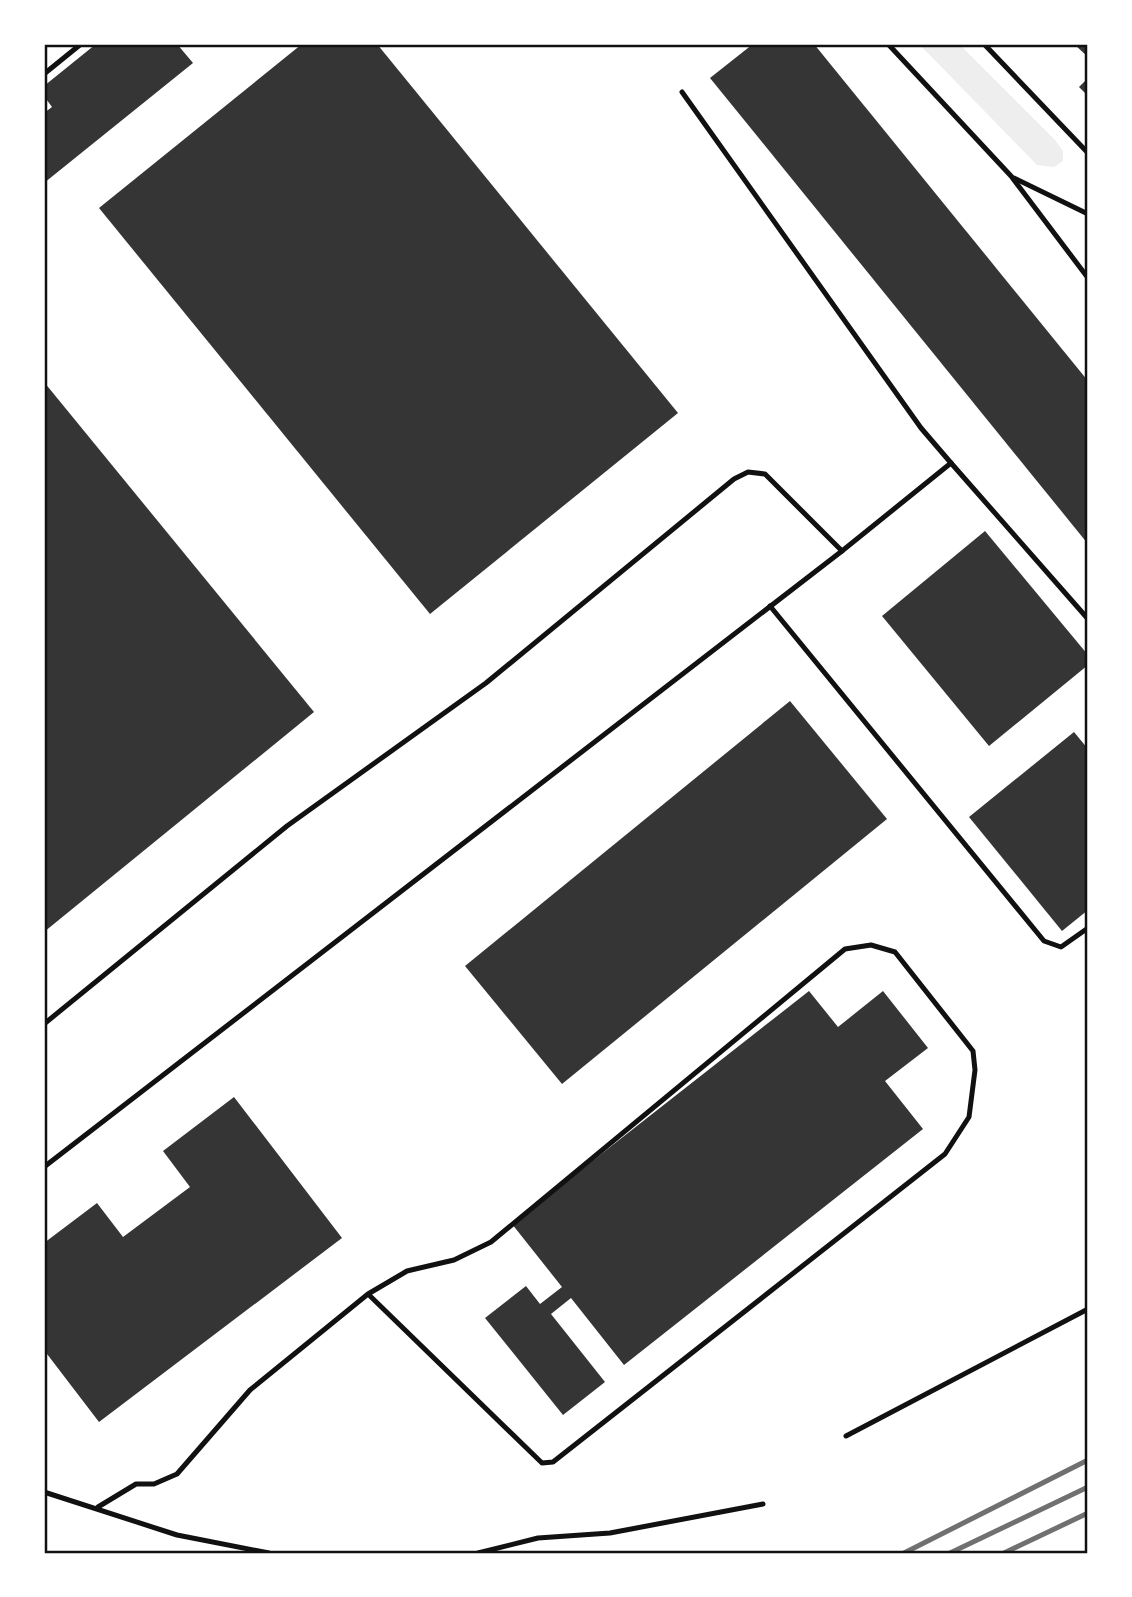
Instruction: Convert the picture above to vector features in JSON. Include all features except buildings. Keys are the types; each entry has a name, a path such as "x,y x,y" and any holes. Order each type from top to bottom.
{"lane":[{"path":"44,74 81,44"},
{"path":"888,44 1011,176 1088,278"},
{"path":"984,44 1088,153"},
{"path":"682,92 922,428 1088,619"},
{"path":"1011,176 1088,214"},
{"path":"44,1167 842,551 951,463"},
{"path":"44,1024 287,826 486,683 734,479 748,472 765,474 842,551"},
{"path":"770,606 1044,941 1061,947 1088,928"},
{"path":"98,1507 136,1484 154,1484 177,1474 250,1390 368,1294 407,1271 454,1260 491,1242 845,949 871,945 895,953 973,1051 975,1070 969,1117 946,1154 553,1462 542,1463 368,1294"},
{"path":"846,1436 1088,1309"},
{"path":"44,1492 98,1507 177,1535 269,1553"},
{"path":"478,1553 538,1538 610,1533 763,1504"}],"shaded area":[{"path":"919,44 959,44 1055,140 1063,151 1063,161 1054,167 1037,165"}],"railway":[{"path":"904,1553 1088,1460"},
{"path":"950,1553 1088,1487"},
{"path":"1004,1553 1088,1513"}]}
